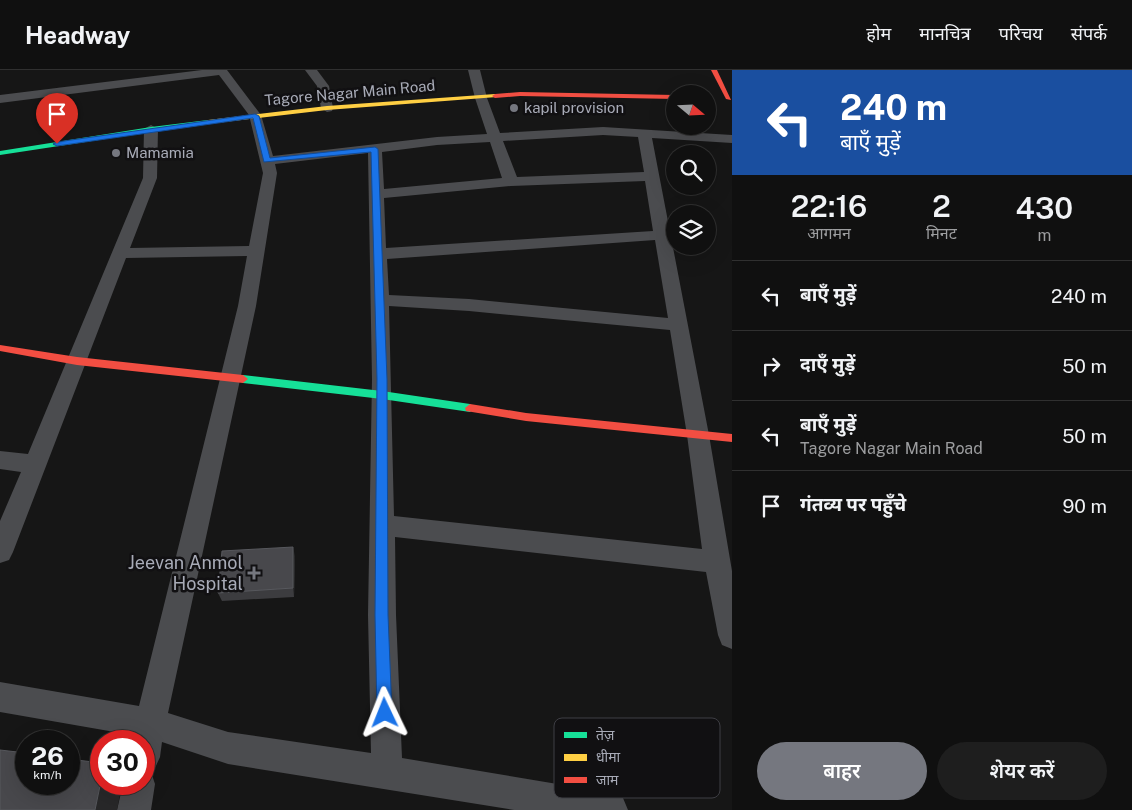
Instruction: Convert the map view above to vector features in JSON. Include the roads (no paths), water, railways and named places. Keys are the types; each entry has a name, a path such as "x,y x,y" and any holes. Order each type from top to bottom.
{"street":[{"path":"311,70 323,86 327,108"},
{"path":"474,70 511,182"},
{"path":"714,70 730,99"},
{"path":"0,99 88,83 221,71 255,116 270,172 247,306 149,730"},
{"name":"Tagore Nagar Main Road","path":"0,153 151,129 327,108 520,94 666,97"},
{"path":"716,98 730,99"},
{"path":"0,552 150,178 151,129"},
{"path":"267,161 437,140 495,136 603,131 732,139"},
{"path":"644,133 698,435 717,562 732,635"},
{"path":"375,149 382,395 382,615 387,772"},
{"path":"376,194 511,182 652,176"},
{"path":"378,254 662,235"},
{"path":"120,253 256,250"},
{"path":"380,300 469,305 679,325"},
{"path":"0,348 77,361 382,395 526,417 732,438"},
{"path":"0,460 36,464"},
{"path":"382,526 717,562"},
{"path":"0,697 150,723 228,748 387,772 599,809"},
{"path":"134,810 137,795"}],"place":[{"name":"kapil provision","path":"514,108"},
{"name":"Mamamia","path":"116,153"},
{"name":"Jeevan Anmol Hospital","path":"254,573"}]}
